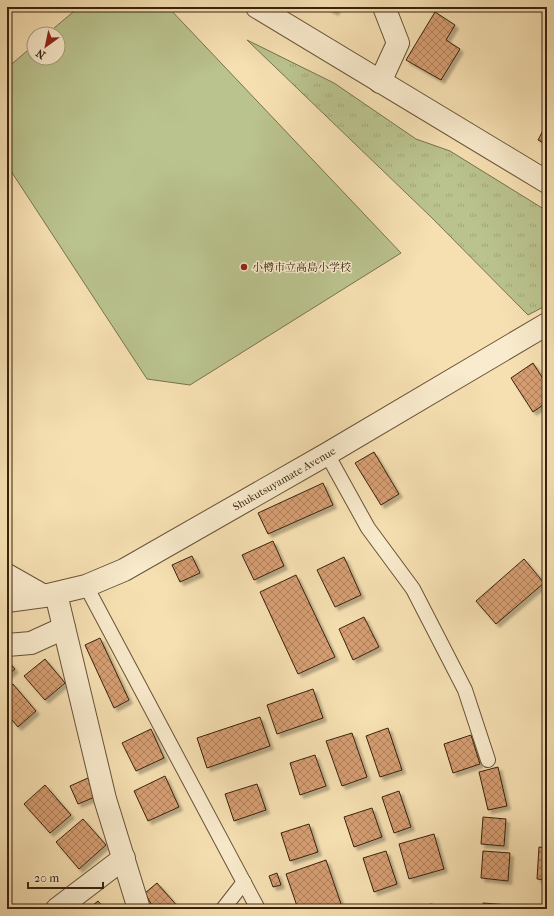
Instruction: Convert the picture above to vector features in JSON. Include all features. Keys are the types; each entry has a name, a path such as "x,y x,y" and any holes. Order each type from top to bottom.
{"street":[{"path":"257,7 547,182"},
{"path":"380,82 398,42 384,7"},
{"name":"Shukutsuyamate Avenue","path":"7,601 50,595 86,586 124,570 327,454 547,324"},
{"path":"7,575 50,595 64,628 106,799 139,909"},
{"path":"7,645 31,642 64,628"},
{"path":"57,909 124,858"}],"lane":[{"path":"327,454 368,528 413,589 465,690 488,760"},
{"path":"86,586 258,909"},
{"path":"223,909 244,882"}],"green space":[{"path":"79,7 168,7 401,253 190,385 147,379 7,165 7,68 26,52 26,66 66,66 66,26 56,26"},
{"path":"247,40 334,83 416,139 450,151 547,211 547,305 528,315 432,218"}],"building":[{"path":"326,7 337,7 335,12"},
{"path":"435,12 455,25 446,40 460,49 441,80 406,60"},
{"path":"547,123 547,145 538,140"},
{"path":"533,363 547,385 547,402 533,412 511,378"},
{"path":"374,452 399,494 381,505 355,463"},
{"path":"323,483 333,505 268,534 258,513"},
{"path":"273,541 284,566 254,580 242,555"},
{"path":"192,556 200,573 180,582 172,565"},
{"path":"344,557 361,595 335,607 317,570"},
{"path":"524,559 544,583 496,624 476,601"},
{"path":"296,575 335,657 298,674 260,592"},
{"path":"364,617 379,647 353,660 339,629"},
{"path":"100,638 129,700 114,708 85,645"},
{"path":"45,659 65,683 45,700 24,676"},
{"path":"7,660 15,669 7,676"},
{"path":"13,684 36,711 18,727 7,714 7,689"},
{"path":"313,689 323,718 277,734 267,705"},
{"path":"260,717 270,746 207,768 197,738"},
{"path":"388,728 402,770 380,777 366,736"},
{"path":"151,729 164,758 136,771 122,743"},
{"path":"352,733 367,777 342,786 326,741"},
{"path":"471,735 480,764 453,773 444,744"},
{"path":"315,755 326,786 300,795 290,763"},
{"path":"498,767 507,806 488,810 479,772"},
{"path":"165,776 179,807 148,821 134,791"},
{"path":"88,778 95,797 78,804 70,786"},
{"path":"257,784 266,810 234,821 225,794"},
{"path":"45,785 71,815 50,833 24,804"},
{"path":"399,791 411,827 394,833 382,797"},
{"path":"372,808 382,837 354,847 344,817"},
{"path":"483,817 506,819 504,846 481,844"},
{"path":"83,819 106,845 79,869 56,842"},
{"path":"309,824 318,852 290,861 281,833"},
{"path":"434,834 444,869 409,879 399,844"},
{"path":"539,847 547,848 547,880 537,879"},
{"path":"386,851 397,884 374,892 363,858"},
{"path":"483,851 510,853 508,881 481,878"},
{"path":"326,860 341,904 325,909 298,909 286,874"},
{"path":"277,873 281,885 273,887 269,876"},
{"path":"157,883 180,909 154,909 145,893"},
{"path":"98,901 105,909 88,909"},
{"path":"483,903 509,905 509,909 483,909"},
{"path":"430,904 462,908 462,909 430,909"}],"place":[{"name":"小樽市立高島小学校","path":"244,267"}]}
